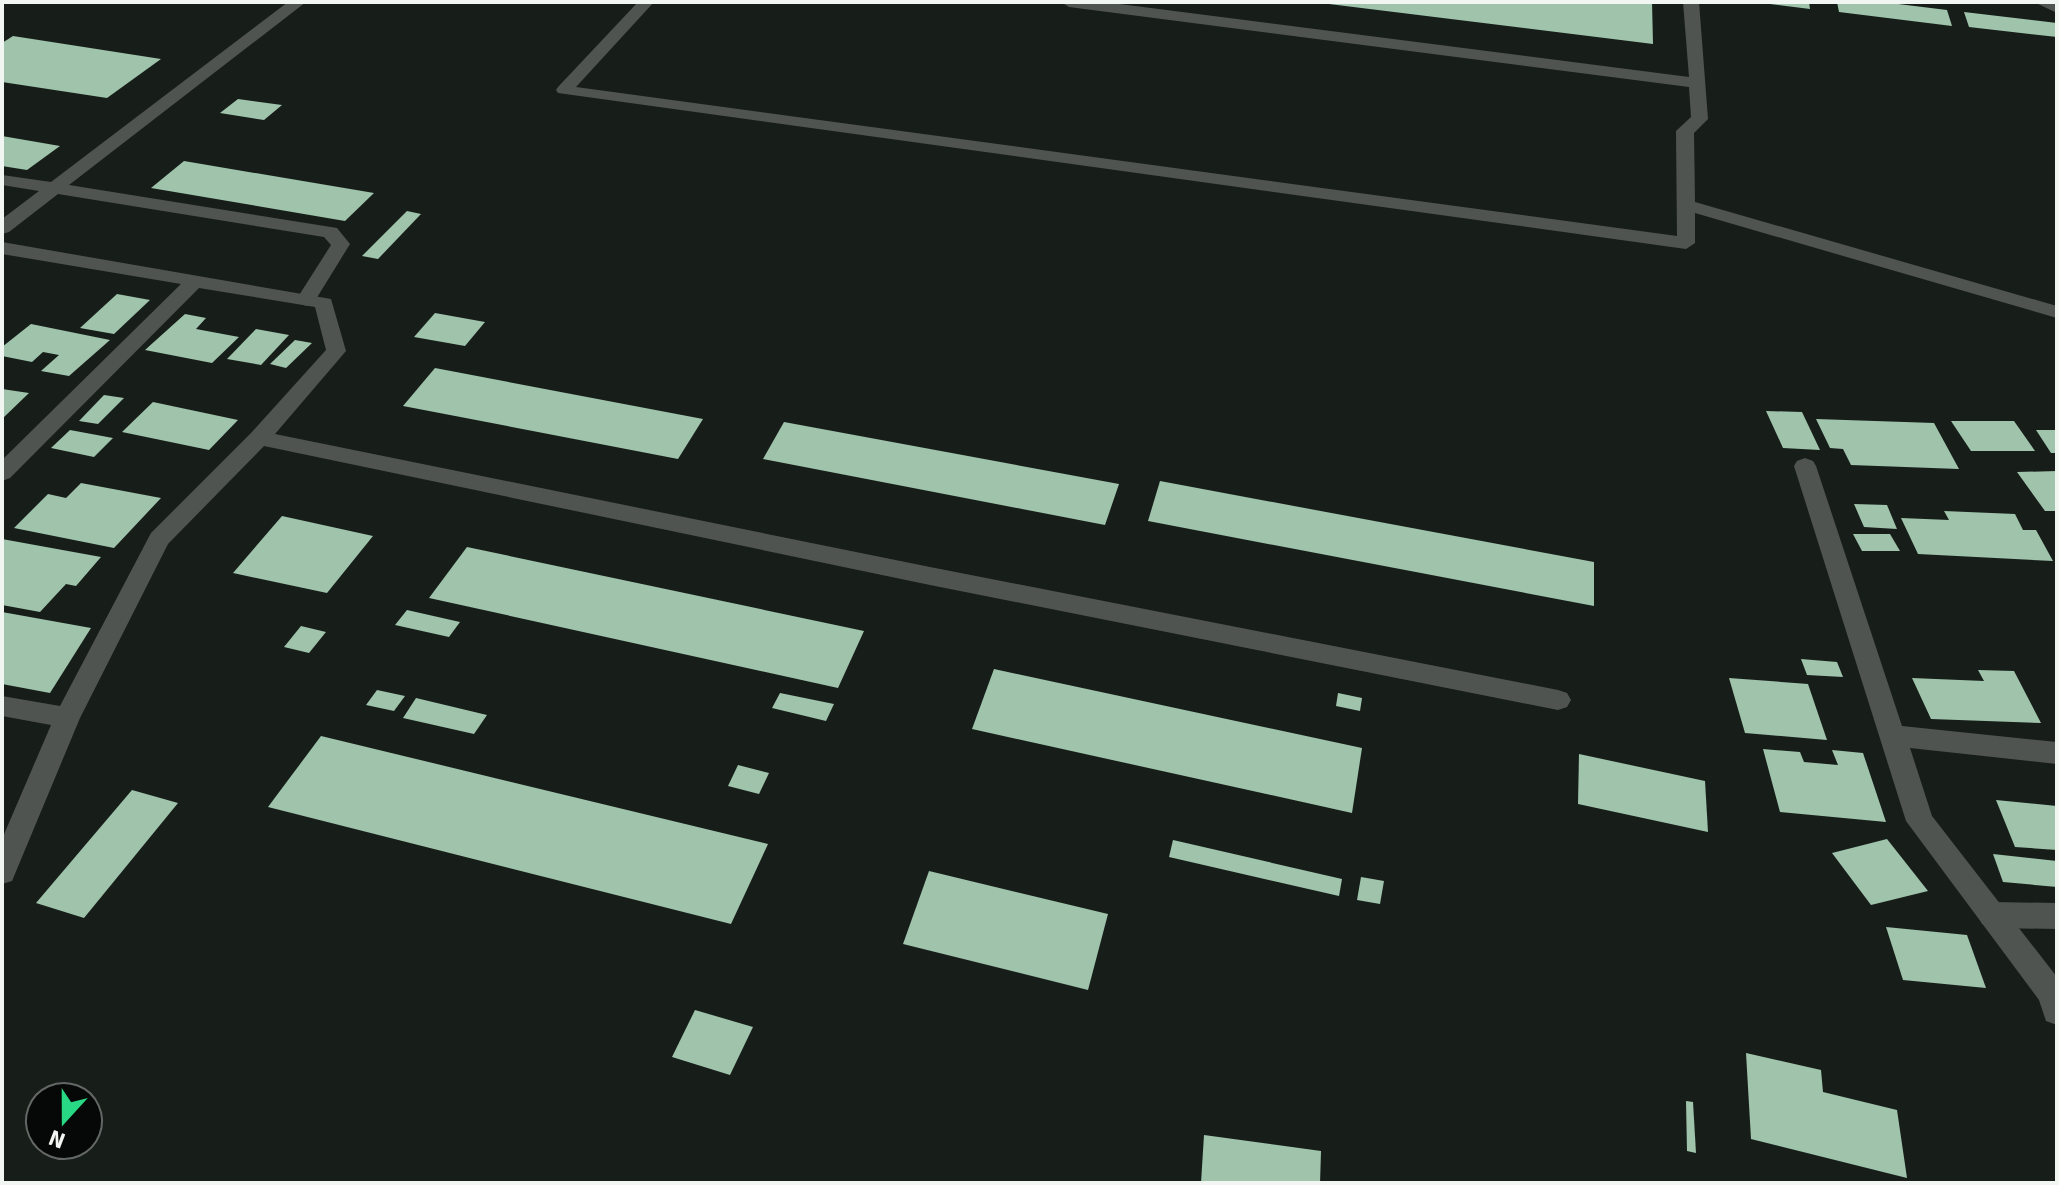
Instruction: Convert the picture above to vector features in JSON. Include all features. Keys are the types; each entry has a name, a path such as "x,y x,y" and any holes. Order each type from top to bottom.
{"street":[{"path":"2,228 298,2"},
{"path":"646,2 564,90 1686,243 1685,131 1700,119 1691,2"},
{"path":"1069,2 1148,7 1699,83"},
{"path":"2042,2 2057,8"},
{"path":"2,180 330,232 341,244 306,300"},
{"path":"1686,205 2057,312"},
{"path":"2,248 324,303 336,351 259,438 159,539 67,718 2,872"},
{"path":"2,473 195,281"},
{"path":"259,438 1558,700"},
{"path":"1805,466 1920,821 2052,994 2057,1011"},
{"path":"2,706 67,718"},
{"path":"1893,736 2057,753"},
{"path":"1992,915 2057,916"}],"building":[{"path":"1652,2 1653,44 1329,4"},
{"path":"1809,2 1810,9 1770,4"},
{"path":"1837,2 1882,2 1947,10 1952,26 1839,12"},
{"path":"1964,12 2057,23 2057,37 1969,27"},
{"path":"13,36 161,59 107,98 2,82 2,43"},
{"path":"238,99 282,105 264,120 220,113"},
{"path":"2,136 60,146 27,170 2,166"},
{"path":"184,161 374,193 345,221 151,188"},
{"path":"407,211 421,214 378,259 362,256"},
{"path":"117,294 150,300 114,334 80,328"},
{"path":"435,313 485,322 465,346 414,337"},
{"path":"185,314 206,318 196,329 239,337 212,363 145,350"},
{"path":"31,324 110,340 69,376 41,371 59,355 43,352 32,362 2,356 2,347"},
{"path":"256,329 289,335 261,365 227,359"},
{"path":"295,340 312,343 286,368 270,364"},
{"path":"435,368 703,419 678,459 403,406"},
{"path":"2,389 29,393 2,419"},
{"path":"104,395 124,398 98,424 79,421"},
{"path":"153,402 238,420 209,450 122,432"},
{"path":"1766,411 1802,412 1820,450 1783,448"},
{"path":"1816,419 1934,423 1959,469 1851,465 1843,449 1830,448"},
{"path":"1951,421 2014,421 2035,451 1971,451"},
{"path":"784,422 1119,484 1105,525 763,459"},
{"path":"70,430 113,438 94,457 51,448"},
{"path":"2036,430 2057,430 2057,453 2051,453"},
{"path":"2057,471 2057,511 2045,511 2017,472"},
{"path":"1160,481 1594,562 1594,606 1148,521"},
{"path":"81,483 161,498 114,548 14,528 48,494 66,498"},
{"path":"1854,504 1887,505 1897,529 1864,527"},
{"path":"1944,511 2015,514 2023,530 2036,530 2053,561 1918,554 1901,518 1949,520"},
{"path":"282,516 373,536 327,593 233,573"},
{"path":"1853,534 1890,534 1900,551 1862,551"},
{"path":"2,539 101,557 76,586 66,584 40,612 2,605"},
{"path":"467,547 864,631 838,688 429,598"},
{"path":"407,610 460,622 449,637 395,625"},
{"path":"2,612 91,628 50,693 2,684"},
{"path":"301,626 326,632 309,653 284,647"},
{"path":"1801,659 1837,662 1843,677 1807,675"},
{"path":"994,669 1362,748 1352,813 972,729"},
{"path":"1978,670 2014,671 2041,723 1931,719 1912,678 1984,681"},
{"path":"1729,678 1808,684 1827,740 1745,733"},
{"path":"377,690 405,696 394,711 366,705"},
{"path":"780,693 834,704 826,721 772,708"},
{"path":"1338,693 1362,698 1360,711 1336,706"},
{"path":"416,698 487,715 474,734 403,718"},
{"path":"321,736 768,844 731,924 268,807"},
{"path":"1763,749 1800,752 1804,762 1838,765 1832,750 1863,753 1886,822 1780,812"},
{"path":"1579,754 1705,781 1708,832 1578,804"},
{"path":"738,765 769,773 759,794 728,786"},
{"path":"132,790 178,803 84,918 36,903"},
{"path":"1996,800 2057,806 2057,850 2015,847"},
{"path":"1887,839 1928,891 1871,905 1832,853"},
{"path":"1173,840 1342,879 1339,896 1169,857"},
{"path":"1993,854 2057,861 2057,887 2003,882"},
{"path":"929,871 1108,914 1088,990 903,944"},
{"path":"1361,877 1384,881 1380,904 1357,900"},
{"path":"1886,927 1967,935 1986,988 1903,980"},
{"path":"695,1010 753,1027 730,1075 672,1057"},
{"path":"1746,1053 1821,1070 1823,1092 1897,1110 1907,1178 1751,1139"},
{"path":"1686,1101 1693,1102 1696,1153 1687,1151"},
{"path":"1204,1135 1321,1151 1320,1183 1201,1183"}]}
